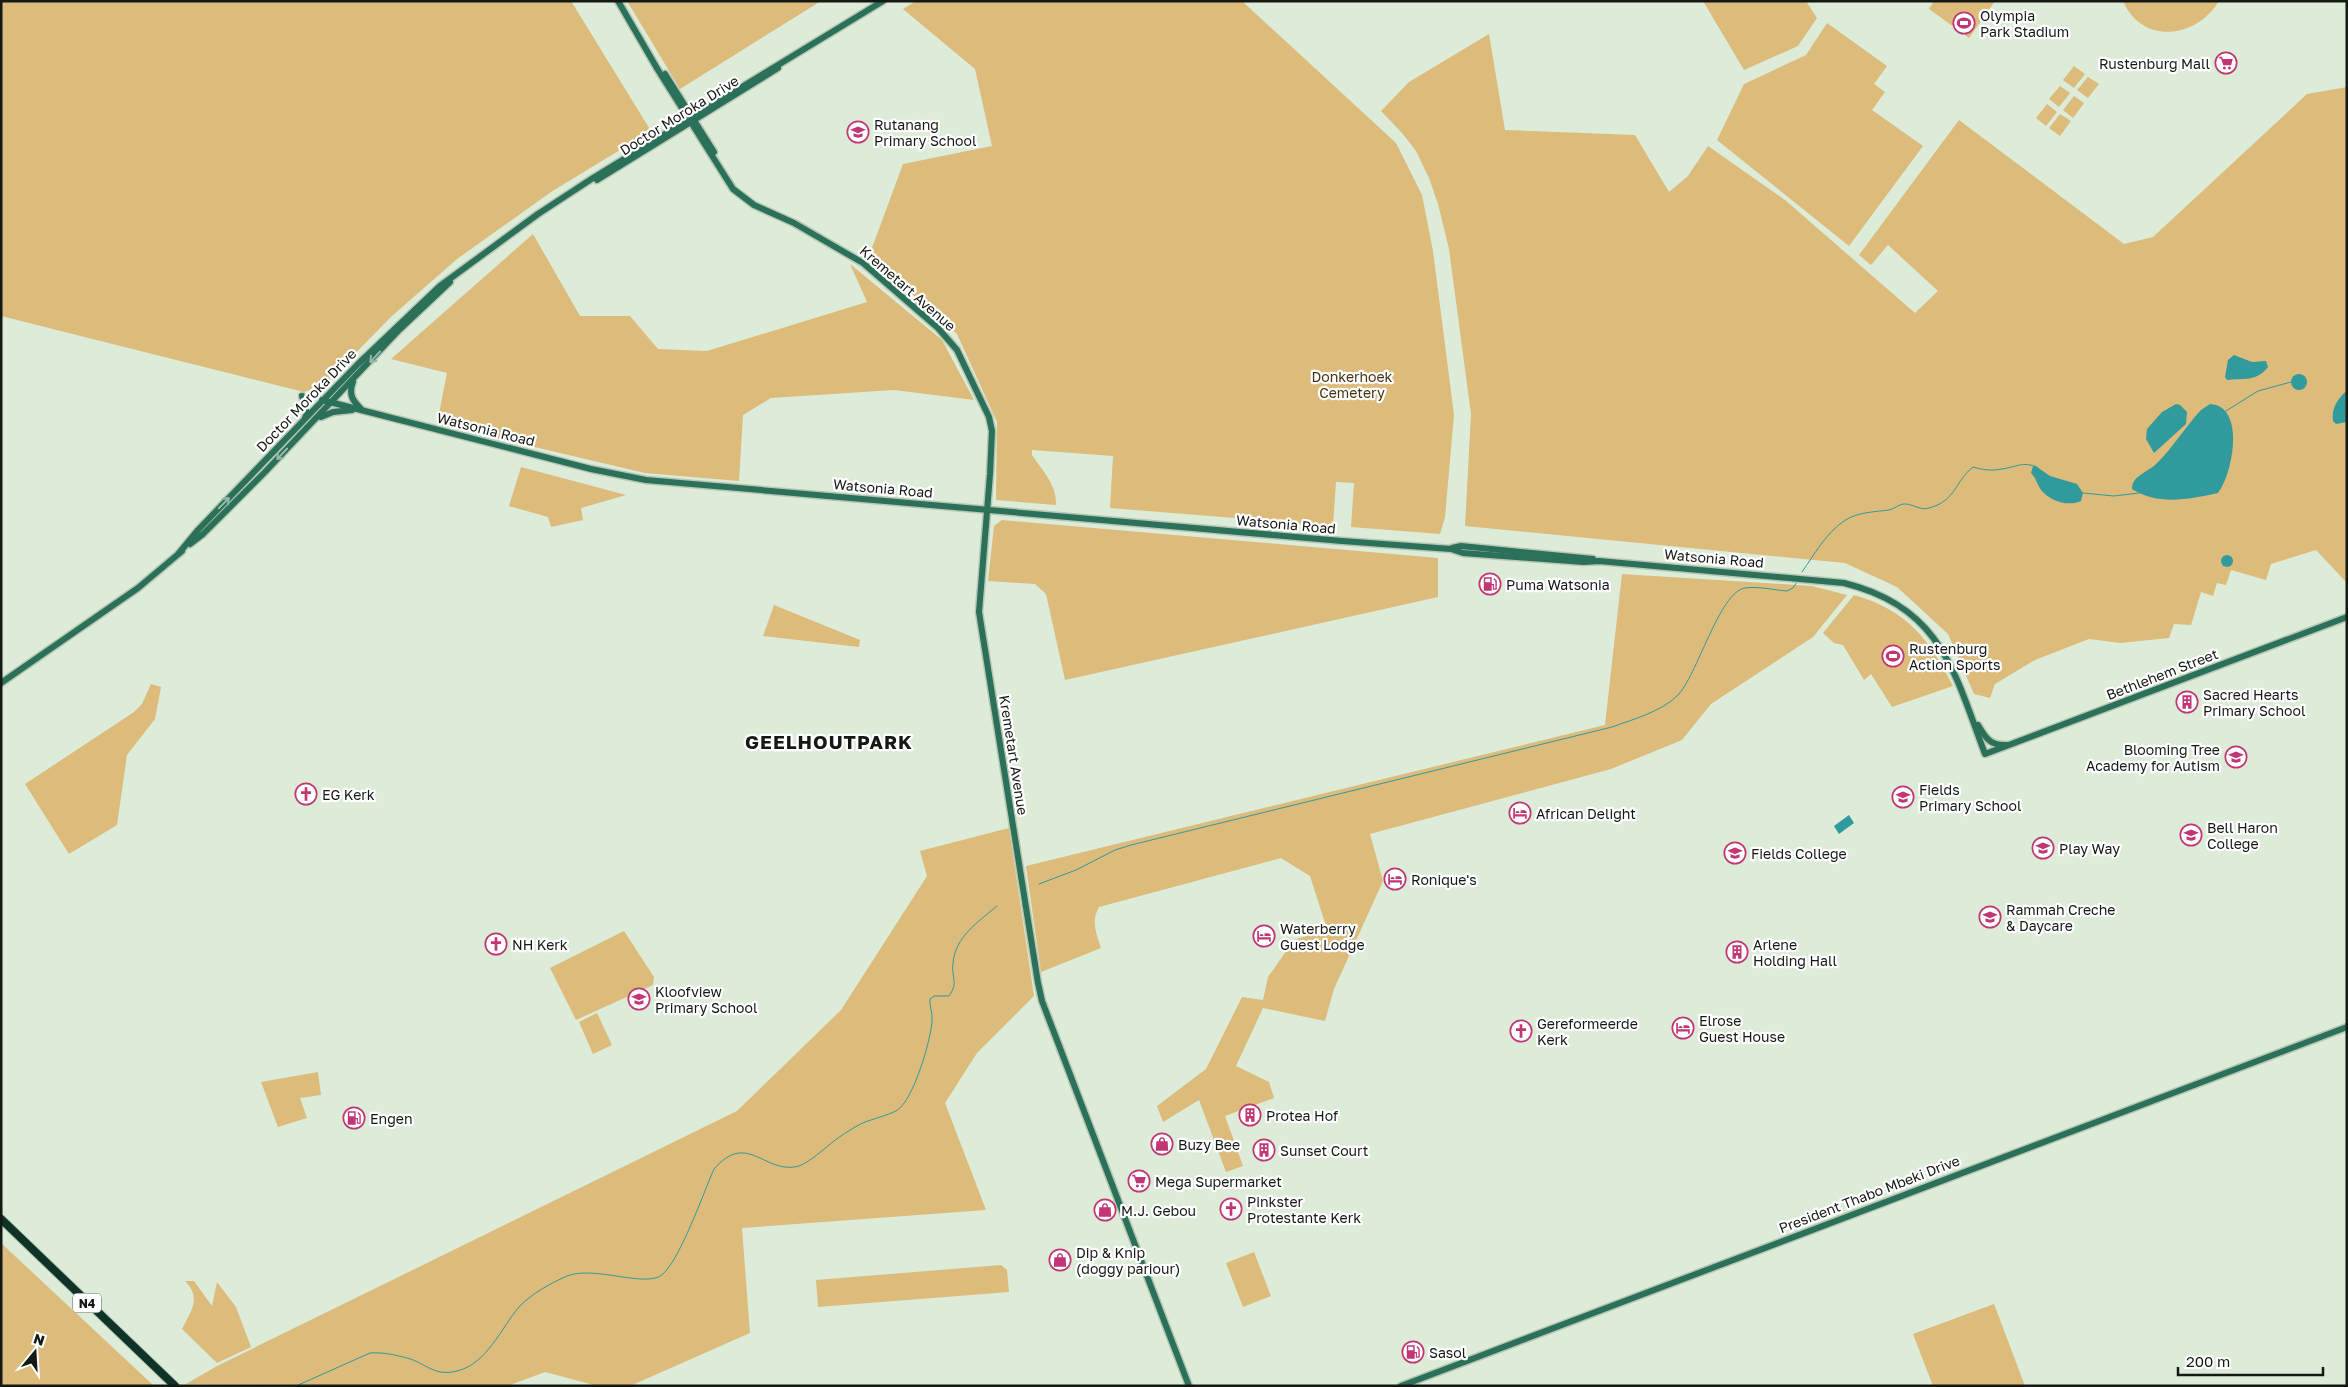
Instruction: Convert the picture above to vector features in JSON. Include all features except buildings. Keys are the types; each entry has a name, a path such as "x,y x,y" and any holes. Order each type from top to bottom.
{"highway":[{"name":"N4","path":"1,1219 175,1386"}],"main road":[{"name":"Kremetart Avenue","path":"618,1 636,30 642,36 736,187 764,209 794,223 863,263 953,343 991,423 990,474 979,597 981,630 1038,983 1042,1001 1189,1386"},
{"name":"Doctor Moroka Drive","path":"179,552 322,400 396,326 440,286 538,214 780,67 786,60 883,1"},
{"name":"Doctor Moroka Drive","path":"1,683 138,588 203,534 332,403 399,330 459,273"},
{"path":"354,380 350,394 354,402 363,410"},
{"path":"302,396 307,413 304,419"},
{"name":"Watsonia Road","path":"322,400 592,469 646,480 1341,541 1451,548 1462,546 1584,557 1599,561 1827,580 1852,584 1882,595 1918,620 1939,644 1948,660 1971,716"},
{"path":"315,419 332,412 363,410"},
{"name":"Bethlehem Street","path":"1971,716 1985,754 2347,617"},
{"path":"1971,716 1989,741 1996,745 2010,745"},
{"name":"President Thabo Mbeki Drive","path":"1401,1386 2347,1027"}],"green space":[{"path":"1,1 571,1 651,131 551,192 457,259 392,316 325,384 304,392 1,316"},
{"path":"627,1 821,1 680,89"},
{"name":"Donkerhoek Cemetery","path":"916,1 1242,1 1396,143 1422,195 1433,251 1454,415 1445,517 1440,534 1351,527 1354,483 1336,482 1333,526 1110,508 1113,456 1032,450 1032,455 1051,484 1056,498 1056,505 996,500 997,422 957,334 869,256 903,164 992,146 975,69 903,9"},
{"path":"1703,1 1806,1 1817,18 1798,46 1744,70"},
{"name":"Olympia Park Stadium","path":"1934,1 1995,1 1969,38 1929,9"},
{"path":"2123,1 2219,1 2209,14 2197,23 2184,29 2169,32 2143,25 2132,15"},
{"path":"1827,23 1887,66 1874,84 1885,92 1872,110 1923,146 1849,246 1717,140 1744,84 1806,55"},
{"path":"1489,34 1505,130 1635,135 1669,192 1688,176 1708,146 1785,200 1915,313 1938,291 1888,245 1871,265 1859,255 1959,120 2124,244 2153,237 2307,94 2347,87 2347,583 2316,550 2271,564 2266,580 2231,570 2226,585 2217,583 2213,596 2201,592 2191,625 2174,624 2169,638 2120,643 2089,639 2035,660 1995,684 1990,698 1974,694 1948,634 1897,587 1845,563 1465,526 1471,414 1449,249 1438,204 1429,178 1416,151 1381,111 1409,82"},
{"path":"2074,66 2085,74 2074,88 2063,80"},
{"path":"2088,77 2099,84 2088,98 2077,90"},
{"path":"2060,86 2070,93 2059,107 2049,99"},
{"path":"2074,96 2084,103 2073,118 2063,110"},
{"path":"2047,104 2057,112 2046,126 2036,118"},
{"path":"2060,114 2071,121 2060,136 2049,128"},
{"path":"533,234 580,316 630,316 658,349 707,351 867,302 850,264 942,340 974,400 894,390 771,398 743,415 739,481 645,473 437,424 447,373 391,359"},
{"path":"521,467 626,495 581,508 583,520 551,527 548,517 509,506"},
{"path":"1002,520 1438,558 1438,597 1065,680 1046,594 1035,584 988,581 994,526"},
{"path":"1622,574 1812,586 1847,595 1813,637 1711,704 1682,740 1611,769 1370,834 1383,881 1334,989 1325,1021 1263,1008 1236,1066 1269,1082 1274,1098 1225,1116 1243,1166 1226,1172 1199,1100 1163,1122 1157,1106 1206,1069 1242,997 1263,1000 1268,977 1294,940 1327,929 1310,876 1281,858 1099,907 1095,922 1101,948 1041,972 1026,866 1605,725"},
{"name":"Rustenburg Action Sports","path":"1854,595 1888,609 1914,628 1935,654 1953,686 1892,707 1871,674 1864,680 1843,645 1834,643 1823,633"},
{"path":"774,605 860,640 859,647 763,636"},
{"path":"151,684 161,687 155,719 127,755 117,825 69,854 25,784 134,712 142,704"},
{"path":"1009,828 1034,996 977,1053 945,1103 986,1210 742,1228 750,1333 630,1386 598,1386 545,1372 507,1386 186,1384 217,1366 737,1111 841,1010 927,876 920,851"},
{"path":"624,931 654,977 653,985 576,1020 550,968"},
{"path":"597,1013 612,1045 593,1054 579,1022"},
{"path":"318,1072 321,1095 300,1098 307,1118 278,1127 261,1082"},
{"path":"1,1243 154,1386 1,1386"},
{"path":"1254,1252 1271,1296 1243,1307 1226,1263"},
{"path":"1001,1265 1007,1270 1009,1292 818,1307 816,1280"},
{"path":"185,1281 194,1281 212,1306 217,1282 236,1307 251,1347 217,1363 182,1329 194,1299 190,1287"},
{"path":"1994,1304 2025,1386 1933,1386 1913,1334"}],"water":[{"path":"2234,355 2252,362 2266,361 2268,367 2264,372 2254,377 2227,380 2225,377 2228,360"},
{"path":"2296,374 2302,374 2307,379 2305,388 2296,390 2291,385 2291,379"},
{"path":"2347,390 2347,422 2336,424 2333,421 2334,408"},
{"path":"2176,404 2180,405 2187,412 2186,424 2154,453 2146,439 2147,429 2162,412"},
{"path":"2210,404 2221,408 2229,416 2232,428 2232,457 2218,493 2174,500 2152,498 2132,489 2134,481 2155,465 2201,410"},
{"path":"2033,466 2050,476 2077,484 2083,493 2081,501 2065,503 2049,497 2041,490 2031,473"},
{"path":"2227,555 2233,561 2227,567 2221,561"},
{"path":"1849,815 1854,823 1839,834 1834,826"}],"waterway":[{"path":"2226,411 2258,391 2291,382"},
{"path":"1802,572 1826,538 1849,518 1866,513 1889,510 1903,504 1926,509 1938,505 1950,496 1962,478 1973,467 1991,470 2023,464 2037,467"},
{"path":"2083,493 2114,496 2139,493"},
{"path":"1039,884 1076,870 1115,850 1131,845 1612,727 1646,714 1670,702 1685,686 1717,619 1735,593 1745,588 1787,591 1793,588 1797,582"},
{"path":"296,1386 370,1353 384,1353 407,1358 436,1371 457,1371 468,1367 485,1353 512,1315 524,1302 542,1289 567,1276 579,1273 592,1273 645,1279 655,1278 663,1274 670,1266 684,1240 714,1169 725,1158 745,1153 783,1167 800,1166 855,1127 896,1111 902,1105 915,1084 928,1042 932,1018 930,999 934,996 949,996 954,987 953,963 958,945 975,924 997,906"}],"place":[{"name":"Olympia Park Stadium","path":"1964,23"},
{"name":"Rustenburg Mall","path":"2226,63"},
{"name":"Rutanang Primary School","path":"858,132"},
{"name":"Puma Watsonia","path":"1490,584"},
{"name":"Rustenburg Action Sports","path":"1893,656"},
{"name":"Sacred Hearts Primary School","path":"2187,702"},
{"name":"Blooming Tree Academy for Autism","path":"2236,757"},
{"name":"EG Kerk","path":"306,794"},
{"name":"Fields Primary School","path":"1903,797"},
{"name":"African Delight","path":"1520,813"},
{"name":"Bell Haron College","path":"2191,835"},
{"name":"Play Way","path":"2043,848"},
{"name":"Fields College","path":"1735,853"},
{"name":"Ronique's","path":"1395,879"},
{"name":"Rammah Creche & Daycare","path":"1990,917"},
{"name":"Waterberry Guest Lodge","path":"1264,936"},
{"name":"NH Kerk","path":"496,944"},
{"name":"Arlene Holding Hall","path":"1737,952"},
{"name":"Kloofview Primary School","path":"639,999"},
{"name":"Elrose Guest House","path":"1683,1028"},
{"name":"Gereformeerde Kerk","path":"1521,1031"},
{"name":"Protea Hof","path":"1250,1115"},
{"name":"Engen","path":"354,1118"},
{"name":"Buzy Bee","path":"1162,1144"},
{"name":"Sunset Court","path":"1264,1150"},
{"name":"Mega Supermarket","path":"1139,1181"},
{"name":"Pinkster Protestante Kerk","path":"1231,1209"},
{"name":"M.J. Gebou","path":"1105,1210"},
{"name":"Dip & Knip (doggy pariour)","path":"1060,1260"},
{"name":"Sasol","path":"1413,1352"}],"district":[{"name":"GEELHOUTPARK","path":"829,741"}]}
